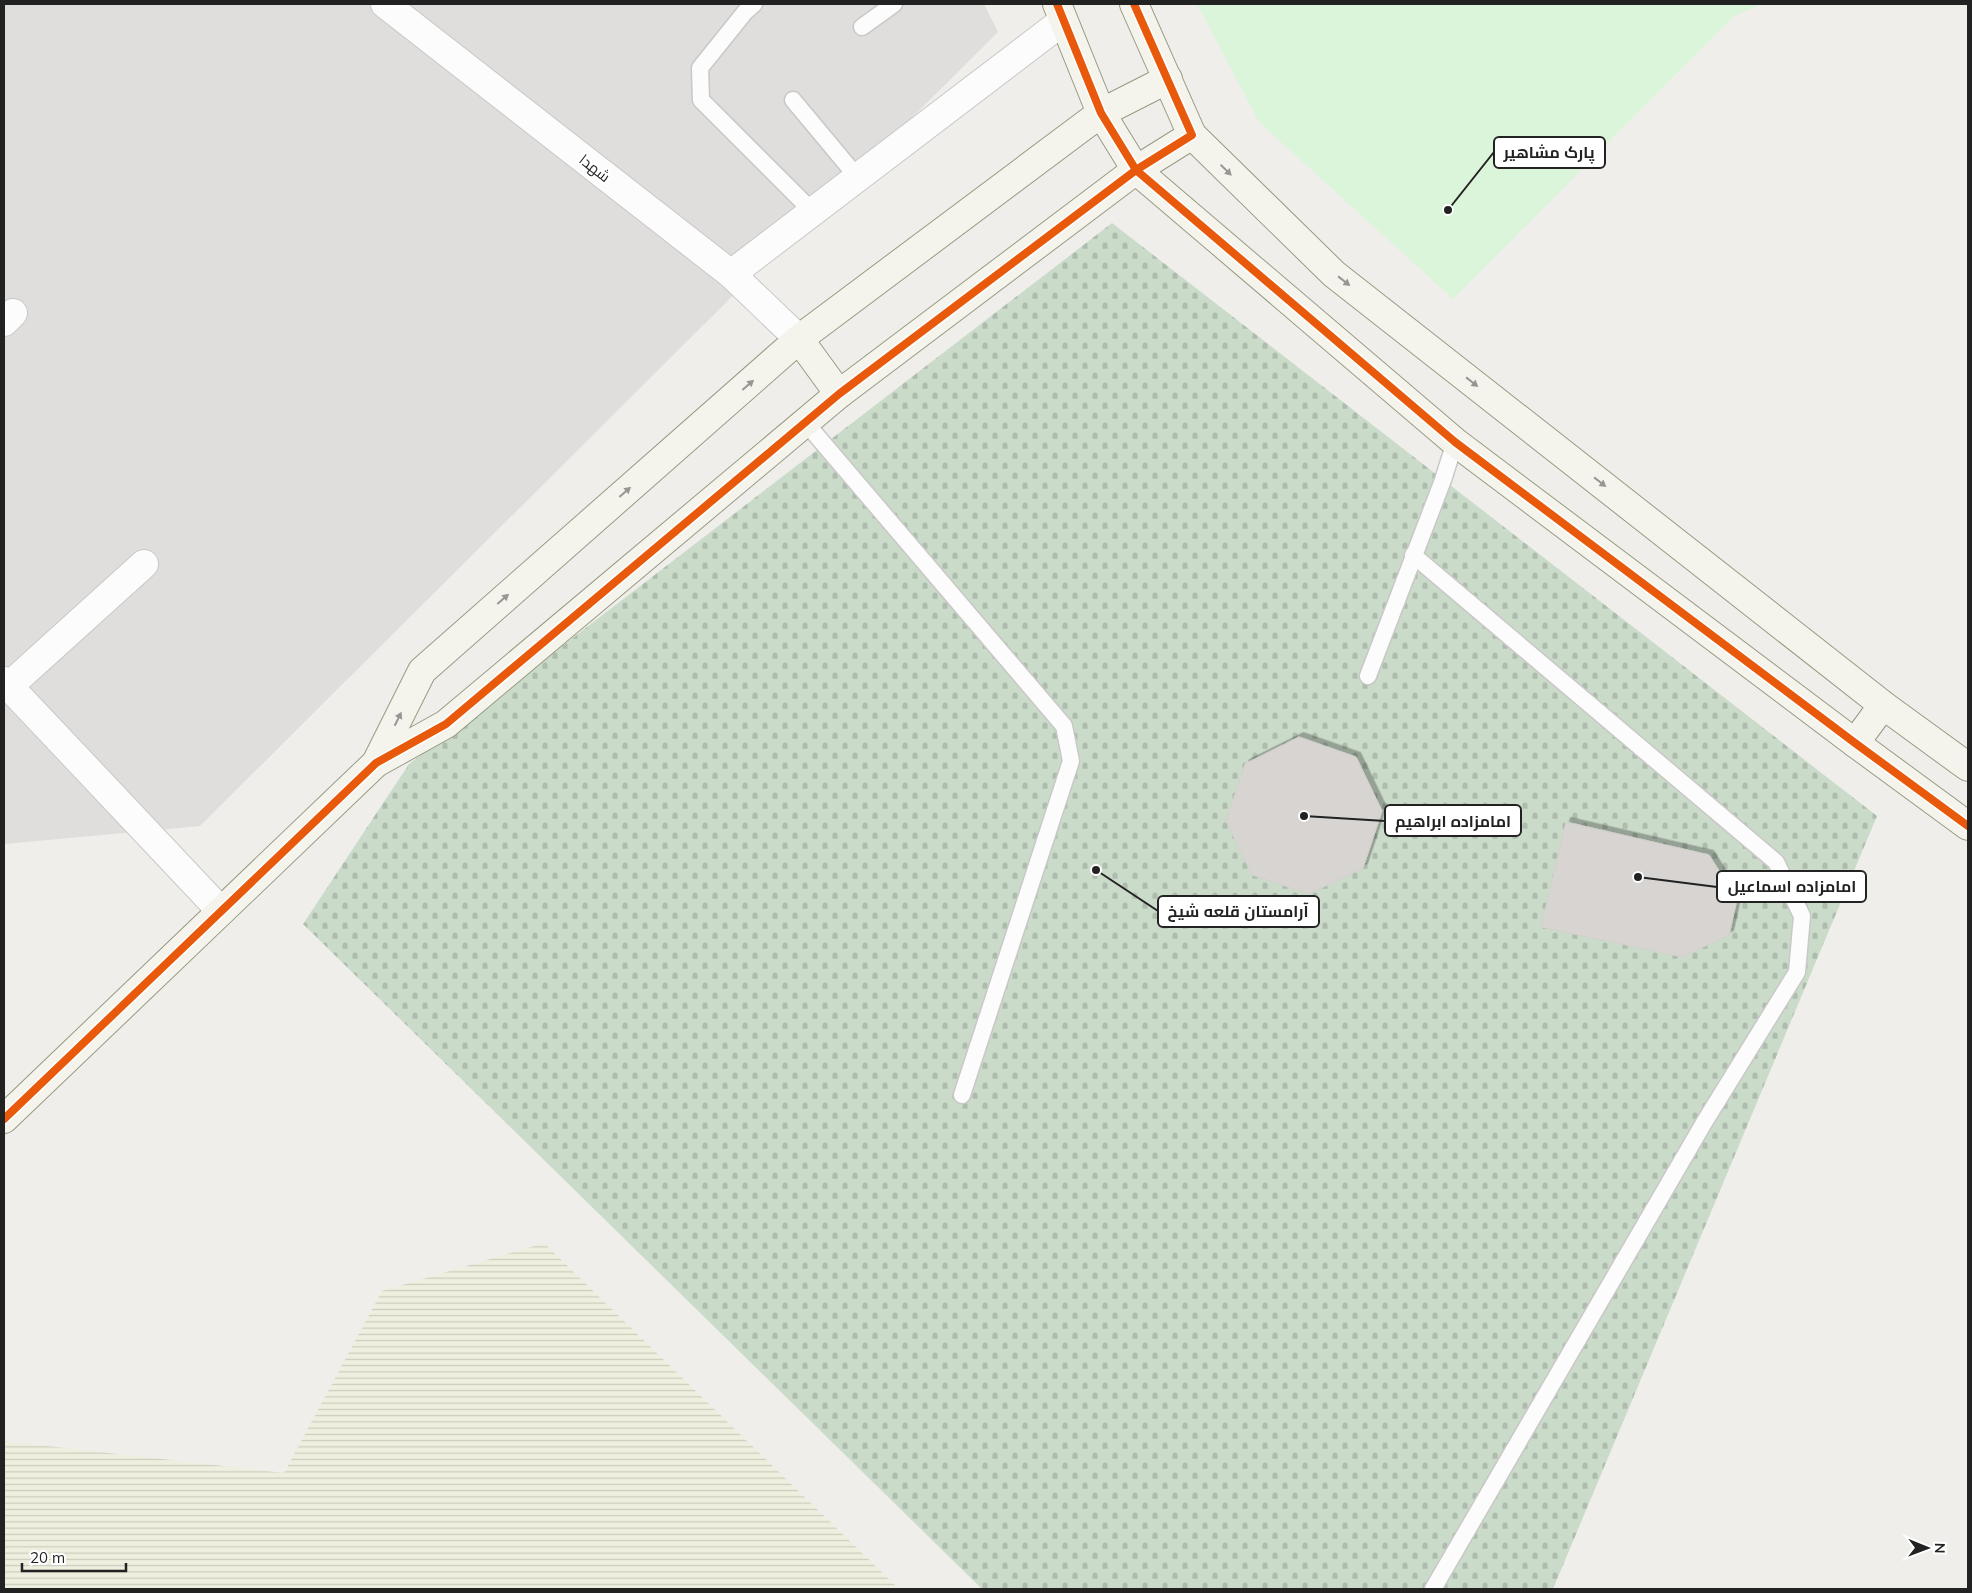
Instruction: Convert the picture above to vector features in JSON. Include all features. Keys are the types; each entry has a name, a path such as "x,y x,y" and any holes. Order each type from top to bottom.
{"street":[{"path":"1134,4 1192,135 1334,274 1883,705 1968,767"},
{"name":"شهدا","path":"396,7 731,274 799,340"},
{"path":"731,274 858,178 1060,12 1101,114 1136,170 1455,442 1968,826"},
{"path":"376,763 422,671 799,340 1101,114 1168,79"},
{"path":"4,1119 376,763 446,724 839,394 1136,170 1192,135"},
{"path":"799,340 839,394"},
{"path":"144,564 6,683 221,911"},
{"path":"1855,743 1883,705"}],"lane":[{"path":"862,27 894,4"},
{"path":"745,6 700,68 701,100 813,212"},
{"path":"793,100 858,178"},
{"path":"805,422 1064,726 1071,761 962,1095"},
{"path":"1368,676 1443,480 1455,442"},
{"path":"1413,555 1776,862 1802,916 1797,972 1705,1121 1433,1589"}],"shaded area":[{"path":"4,4 984,4 998,32 200,826 4,844"}],"green space":[{"path":"1197,4 1761,4 1733,17 1453,299 1259,122"},
{"path":"1112,223 1877,816 1553,1589 982,1589 303,924 409,764"},
{"path":"544,1243 899,1589 4,1589 4,1441 284,1473 382,1291"}],"building":[{"path":"1299,737 1356,757 1382,811 1363,868 1309,894 1252,875 1226,821 1245,764"},
{"path":"1566,822 1709,855 1737,899 1729,935 1682,957 1541,927"}],"cycle path":[{"path":"1057,4 1101,113 1136,170 1455,442 1968,826"},
{"path":"4,1119 376,763 446,724 839,394 1136,170 1192,135 1134,4"}],"place":[{"name":"پارک مشاهیر","path":"1448,210"},
{"name":"امامزاده ابراهیم","path":"1304,816"},
{"name":"آرامستان قلعه شیخ","path":"1096,870"},
{"name":"امامزاده اسماعیل","path":"1638,877"}]}
